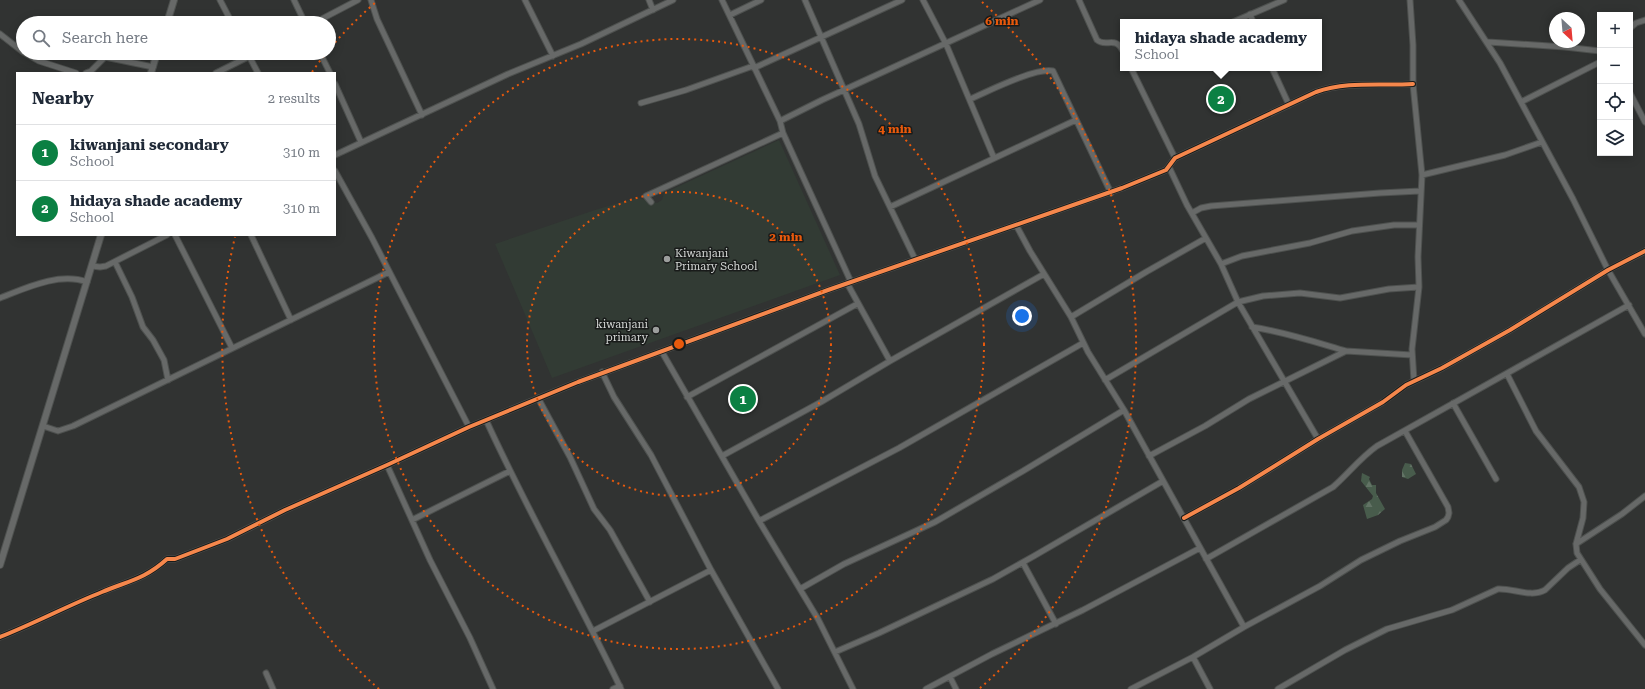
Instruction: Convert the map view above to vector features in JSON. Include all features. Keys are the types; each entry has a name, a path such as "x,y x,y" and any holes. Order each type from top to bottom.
{"street":[{"path":"169,16 174,0"},
{"path":"220,0 228,16"},
{"path":"294,0 302,16"},
{"path":"327,16 358,0"},
{"path":"371,0 377,19 422,115"},
{"path":"525,0 553,56"},
{"path":"649,0 654,10"},
{"path":"336,154 508,74 553,56 673,0"},
{"path":"722,0 780,121 783,133 849,282 857,304 890,361"},
{"path":"730,15 761,0"},
{"path":"805,0 820,38 859,124 875,176 915,259"},
{"path":"641,103 686,90 754,67 902,0"},
{"path":"923,0 946,44 994,158"},
{"path":"780,121 1040,0"},
{"path":"1079,0 1097,40 1102,43 1115,42 1120,46"},
{"path":"1239,19 1284,0"},
{"path":"1410,0 1413,84 1422,175 1420,191 1418,257 1419,287 1412,355 1414,381"},
{"path":"1459,0 1488,42 1596,244 1608,270 1645,334"},
{"path":"1250,14 1252,19"},
{"path":"1633,26 1645,20"},
{"path":"0,34 16,46"},
{"path":"1488,42 1597,51"},
{"path":"37,60 73,72"},
{"path":"88,72 100,60"},
{"path":"115,60 152,70 155,60"},
{"path":"218,72 240,60"},
{"path":"252,60 258,72"},
{"path":"324,60 330,72"},
{"path":"1520,102 1597,64"},
{"path":"970,99 1028,75 1045,70 1051,71 1057,76 1076,120 1111,192"},
{"path":"1133,71 1175,158"},
{"path":"1273,71 1289,105"},
{"path":"0,637 102,592 134,581 156,568 167,559 175,559 227,539 285,510 469,427 602,372 650,354 662,352 716,330 849,282 1154,176 1169,167 1175,158 1316,92 1336,86 1413,84"},
{"path":"336,86 361,142"},
{"path":"1633,99 1645,122"},
{"path":"890,207 1076,120"},
{"path":"651,202 646,196 783,133"},
{"path":"1422,175 1505,155 1542,142"},
{"path":"1169,167 1220,264 1238,302 1318,439"},
{"path":"336,173 372,238 469,427"},
{"path":"1192,213 1201,208 1211,206 1420,191"},
{"path":"1016,225 1071,318 1083,343 1124,410 1244,627"},
{"path":"1220,264 1242,256 1310,243 1352,231 1394,225 1419,225"},
{"path":"0,565 101,236"},
{"path":"92,266 102,267 165,236"},
{"path":"176,236 232,348"},
{"path":"251,236 291,320"},
{"path":"1071,318 1146,272 1206,238"},
{"path":"1184,518 1239,488 1318,439 1383,402 1414,381 1442,368 1510,330 1608,270 1645,251"},
{"path":"114,262 132,297 143,327 153,340 164,360 168,380"},
{"path":"43,426 54,431 65,430 389,272"},
{"path":"722,456 821,402 890,361 1044,274"},
{"path":"0,298 41,283 74,279 87,282"},
{"path":"1105,380 1238,302 1263,296 1300,292 1340,298 1389,289 1419,287"},
{"path":"687,397 857,304"},
{"path":"1206,559 1322,494 1345,477 1369,451 1629,305"},
{"path":"1252,327 1297,336 1346,351 1412,355"},
{"path":"759,521 873,462 1083,343"},
{"path":"1149,456 1205,426 1249,399 1346,351"},
{"path":"662,352 759,521 800,589 835,652 853,689"},
{"path":"602,372 614,397 654,461 711,570 778,689"},
{"path":"1507,374 1536,431 1579,487 1584,502 1583,518 1576,544 1577,553 1580,560 1600,589 1645,644"},
{"path":"538,398 570,457 594,509 610,530 650,602"},
{"path":"1453,403 1496,479"},
{"path":"800,589 844,564 935,522 1124,410"},
{"path":"486,420 510,471 621,687 613,689"},
{"path":"1131,689 1193,657 1244,627 1320,586 1360,560 1400,541 1435,527 1446,520 1450,513 1448,507 1405,431"},
{"path":"387,465 493,689"},
{"path":"412,520 510,471"},
{"path":"835,652 886,630 993,579 1163,481"},
{"path":"1576,544 1622,514 1645,496"},
{"path":"926,689 992,654 1056,624 1200,548"},
{"path":"1278,689 1345,650 1387,629 1452,610 1498,589 1534,593 1545,590 1572,564 1580,560"},
{"path":"1023,562 1056,624"},
{"path":"593,631 711,570"},
{"path":"1193,657 1210,689"},
{"path":"266,673 274,689"},
{"path":"950,677 956,689"}],"shaded area":[{"name":"Kiwanjani Primary School","path":"779,140 840,275 552,378 495,244 625,201 638,198 657,203 662,200 664,193"}],"green space":[{"path":"1405,463 1411,464 1416,474 1408,479 1402,477 1402,470"},
{"path":"1362,473 1370,477 1369,479 1372,485 1376,485 1376,493 1385,509 1378,515 1367,519 1363,505 1372,499 1373,496 1361,481"}],"cycle path":[{"path":"0,637 89,597 136,579 159,566 167,559 175,559 227,539 285,510 469,427 578,382 828,290 1122,188 1166,170 1175,158 1316,92 1340,86 1352,85 1413,84"},
{"path":"1184,518 1239,488 1318,439 1383,402 1406,385 1442,368 1510,330 1608,270 1645,251"}],"place":[{"name":"hidaya shade academy","path":"1221,99"},
{"name":"Kiwanjani Primary School","path":"667,259"},
{"name":"kiwanjani primary","path":"656,330"},
{"name":"kiwanjani secondary","path":"743,399"}]}
